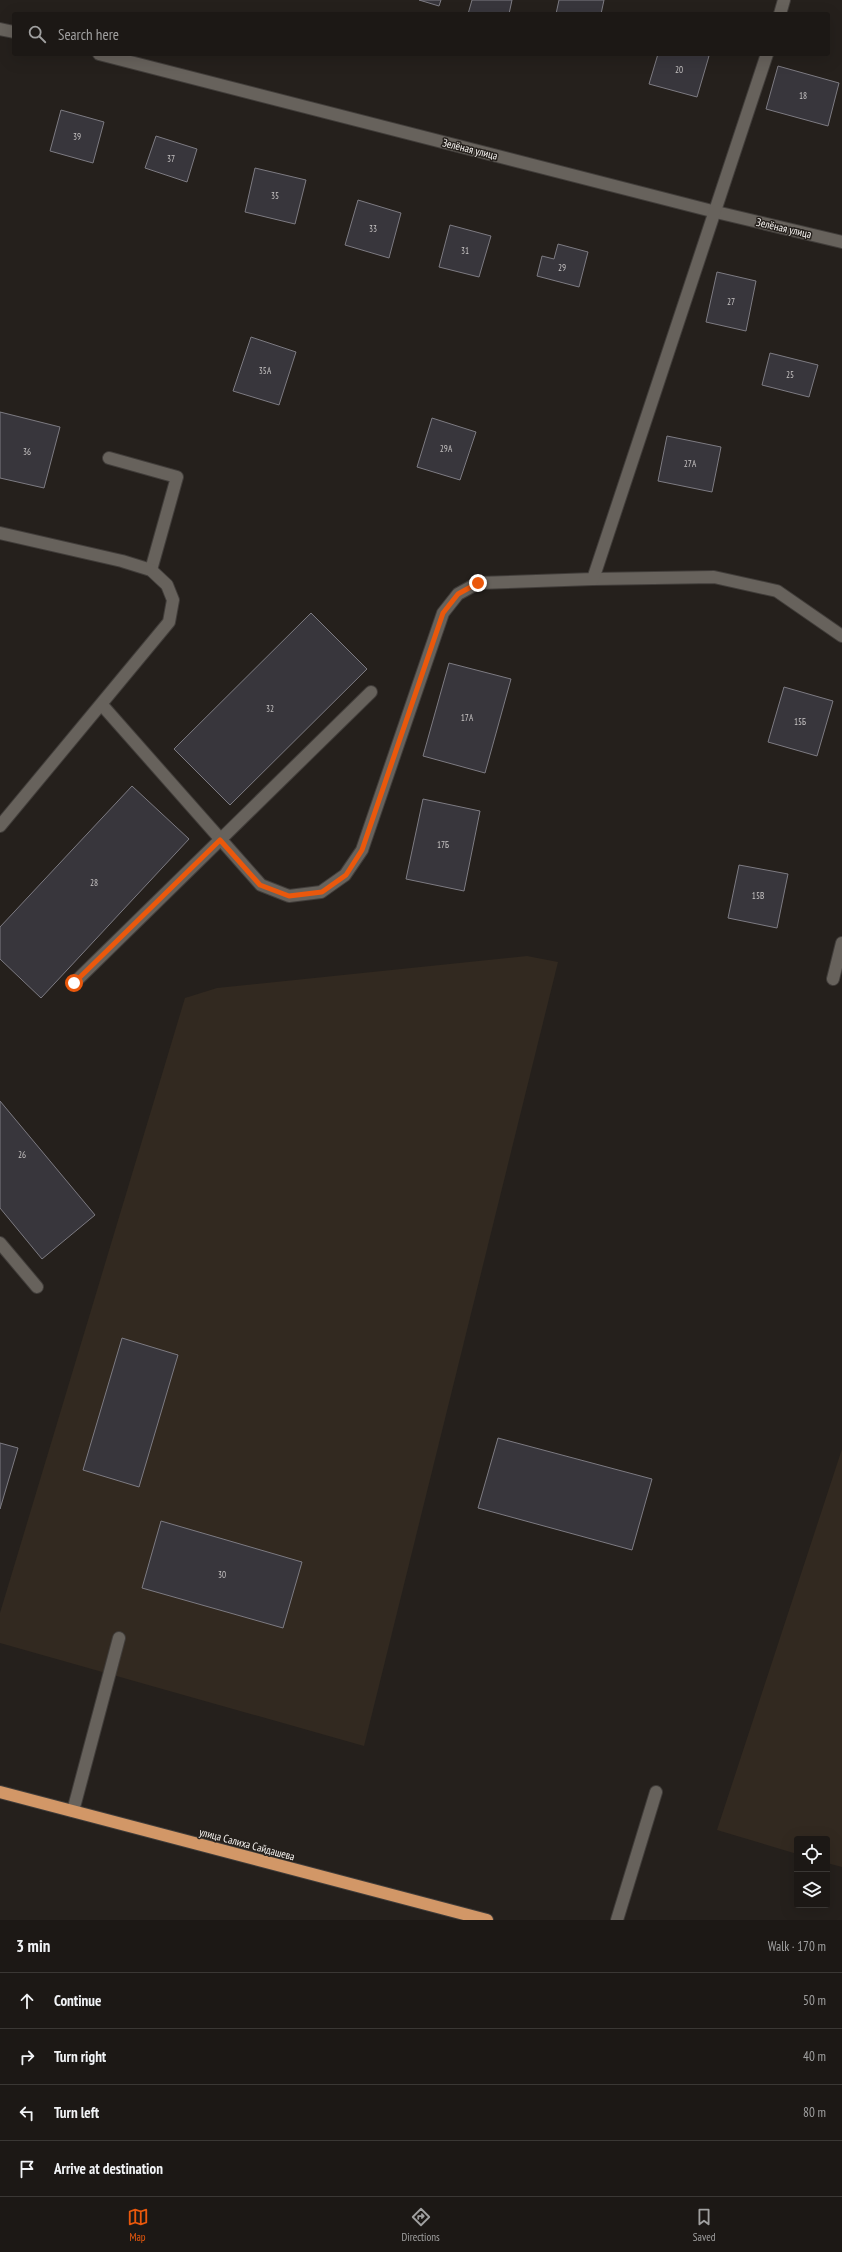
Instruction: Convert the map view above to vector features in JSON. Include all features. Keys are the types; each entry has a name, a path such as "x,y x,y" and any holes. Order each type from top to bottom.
{"highway":[{"name":"улица Салиха Сайдашева","path":"0,1792 487,1920"}],"street":[{"path":"781,12 784,0"},
{"path":"0,29 12,32"},
{"name":"Зелёная улица","path":"107,56 716,212 842,242"},
{"path":"594,579 766,56"},
{"path":"109,458 177,477 151,570"},
{"path":"0,532 122,561 151,570 166,585 173,600 169,622 102,705 0,826"},
{"path":"102,705 260,885 289,896 322,892 346,875 362,850 443,613 458,594 478,583 714,577 777,591 842,636"},
{"path":"74,983 371,692"},
{"path":"832,978 842,943"},
{"path":"0,1243 37,1287"},
{"path":"73,1811 119,1638"},
{"path":"617,1920 656,1792"}],"shaded area":[{"path":"527,956 558,962 364,1746 0,1643 0,1613 185,998 217,988"},
{"path":"842,1449 842,1867 830,1864 830,1836 794,1836 794,1853 717,1830"}],"building":[{"path":"419,0 441,0 439,6"},
{"path":"472,0 512,0 509,12 469,12"},
{"path":"559,0 604,0 601,12 556,12"},
{"path":"657,56 709,56 697,97 649,84"},
{"path":"778,66 839,83 828,126 766,109"},
{"path":"61,110 104,122 93,163 50,151"},
{"path":"156,136 197,149 187,182 145,168"},
{"path":"255,168 306,180 295,224 245,212"},
{"path":"358,200 401,213 389,258 345,245"},
{"path":"450,225 491,236 479,277 439,267"},
{"path":"558,244 588,252 579,287 537,276 542,256 554,259"},
{"path":"717,272 756,281 746,331 706,322"},
{"path":"251,337 296,352 279,405 233,391"},
{"path":"770,353 818,365 809,397 762,385"},
{"path":"0,412 60,427 44,488 0,478"},
{"path":"432,418 476,432 460,480 417,467"},
{"path":"667,436 721,447 712,492 658,481"},
{"path":"311,613 367,669 230,805 174,749"},
{"path":"449,663 511,679 485,773 423,756"},
{"path":"784,687 833,701 817,756 768,742"},
{"path":"132,786 189,839 41,998 0,959 0,927"},
{"path":"423,799 480,811 464,891 406,879"},
{"path":"739,865 788,874 777,928 728,918"},
{"path":"0,1101 95,1215 42,1259 0,1208"},
{"path":"122,1338 178,1355 139,1487 83,1470"},
{"path":"498,1438 652,1479 632,1550 478,1508"},
{"path":"0,1443 18,1448 0,1509"},
{"path":"161,1521 302,1562 283,1628 142,1588"}],"route":[{"path":"74,983 220,840 260,885 289,896 322,892 346,875 362,850 443,613 458,594 478,583"}]}
